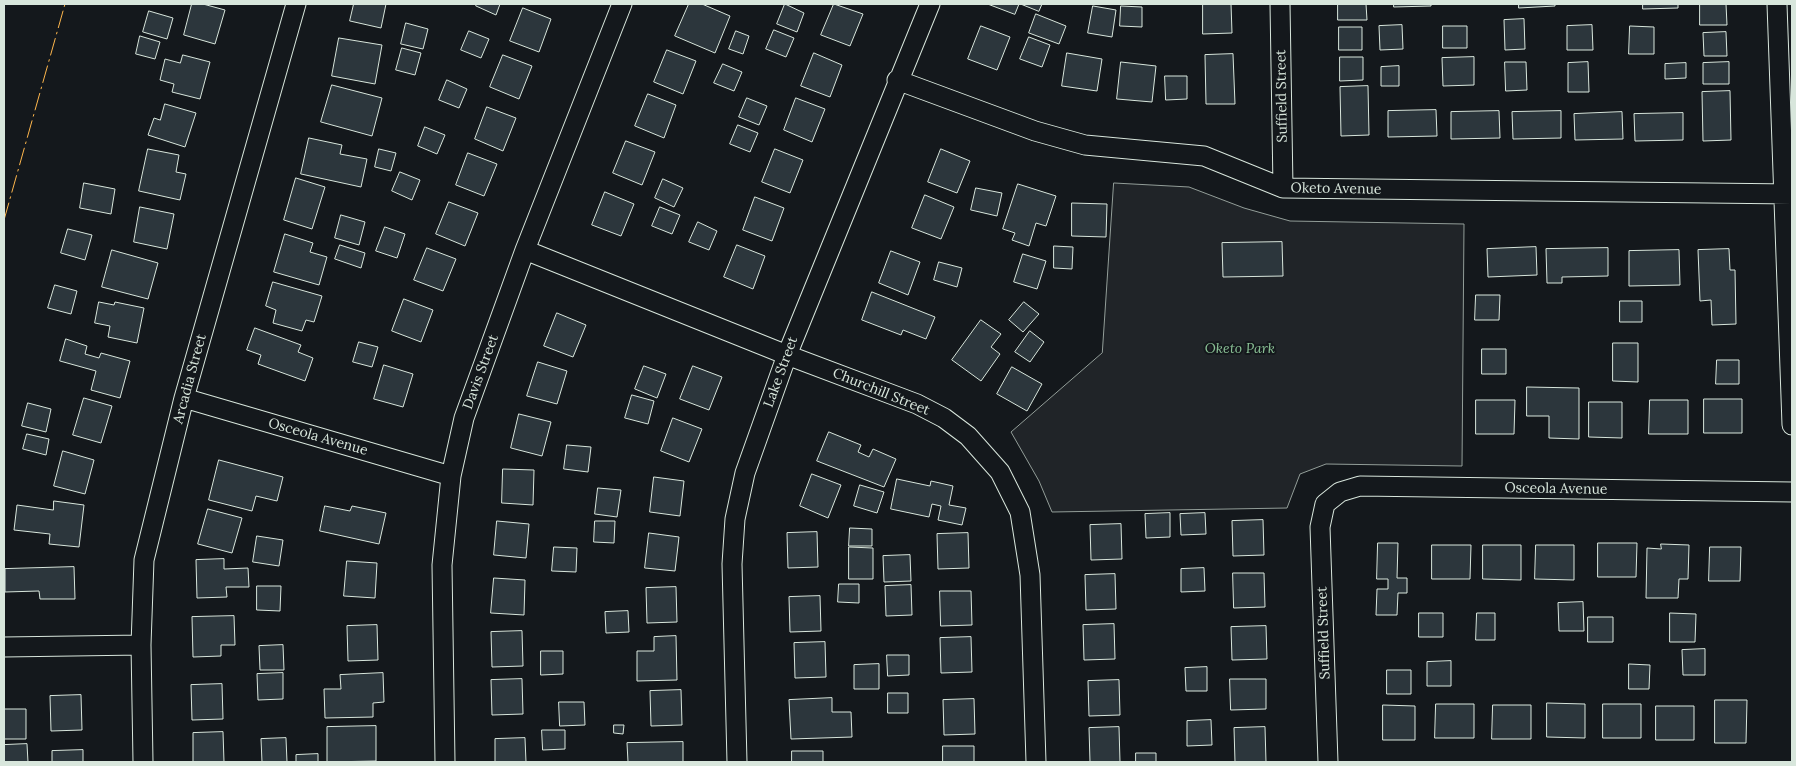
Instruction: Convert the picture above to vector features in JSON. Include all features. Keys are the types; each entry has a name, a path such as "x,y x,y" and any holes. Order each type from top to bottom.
{"street":[{"name":"Arcadia Street","path":"143,762 141,645 144,560 184,398 296,4"},
{"name":"Davis Street","path":"445,762 442,565 451,476 464,418 525,250 622,4"},
{"name":"Lake Street","path":"737,762 732,564 735,519 745,473 787,356 897,80 930,4"},
{"name":"Suffield Street","path":"1280,4 1284,188"},
{"path":"1777,4 1788,194 1792,425"},
{"name":"Oketo Avenue","path":"897,80 1035,131 1084,145 1204,156 1284,188 1788,194"},
{"name":"Churchill Street","path":"525,250 787,356 917,404 944,418 968,436 1000,472 1020,512 1030,575 1036,762"},
{"name":"Osceola Avenue","path":"184,398 451,476"},
{"name":"Osceola Avenue","path":"1325,504 1340,492 1360,486 1792,492"},
{"name":"Suffield Street","path":"1325,504 1320,527 1328,762"},
{"path":"4,647 141,645"}],"green space":[{"name":"Oketo Park","path":"1114,183 1189,187 1244,208 1290,221 1464,224 1462,466 1326,464 1300,474 1287,508 1052,512 1039,481 1011,432 1102,353"}],"building":[{"path":"192,4 203,4 225,10 215,44 184,35"},
{"path":"354,4 386,4 381,28 350,21"},
{"path":"477,4 500,4 496,15 476,6"},
{"path":"689,4 702,4 730,16 715,53 675,36"},
{"path":"785,4 804,13 797,32 777,24"},
{"path":"834,4 863,14 850,46 821,35"},
{"path":"988,4 1019,4 1015,14"},
{"path":"1021,4 1042,4 1039,11"},
{"path":"1203,4 1231,4 1232,33 1203,34"},
{"path":"1338,4 1366,4 1367,20 1338,20"},
{"path":"1394,4 1431,4 1431,6 1394,7"},
{"path":"1519,4 1555,4 1555,6 1519,8"},
{"path":"1643,4 1678,4 1678,8 1643,9"},
{"path":"1700,4 1726,4 1727,25 1700,25"},
{"path":"1093,6 1116,10 1112,37 1088,33"},
{"path":"1121,6 1142,7 1142,27 1120,26"},
{"path":"523,8 551,19 539,52 510,41"},
{"path":"149,11 173,18 167,39 143,32"},
{"path":"1036,14 1066,26 1059,44 1029,33"},
{"path":"1524,19 1525,49 1505,50 1504,20"},
{"path":"406,23 428,29 423,49 401,44"},
{"path":"1402,25 1403,49 1380,50 1379,26"},
{"path":"1592,25 1593,50 1567,50 1567,26"},
{"path":"981,26 1010,37 997,70 968,59"},
{"path":"1443,26 1467,26 1467,48 1443,48"},
{"path":"1630,26 1654,27 1654,54 1629,54"},
{"path":"1339,27 1362,27 1362,50 1339,50"},
{"path":"774,30 794,38 786,57 766,49"},
{"path":"469,31 489,39 481,58 461,50"},
{"path":"736,31 749,36 743,54 729,49"},
{"path":"1726,32 1727,56 1704,56 1703,33"},
{"path":"140,36 160,42 155,59 136,54"},
{"path":"1029,37 1050,45 1042,67 1020,59"},
{"path":"339,38 382,45 375,84 332,76"},
{"path":"402,48 421,53 415,75 396,70"},
{"path":"667,50 696,61 683,94 654,82"},
{"path":"814,53 842,65 830,97 801,86"},
{"path":"1067,53 1102,59 1097,91 1062,86"},
{"path":"1233,54 1235,104 1206,104 1205,55"},
{"path":"183,55 210,62 200,99 172,92 174,84 160,80 165,59 180,63"},
{"path":"503,55 532,66 519,99 490,87"},
{"path":"1340,57 1363,57 1363,80 1340,81"},
{"path":"1474,57 1474,85 1443,86 1442,58"},
{"path":"1121,62 1156,66 1152,102 1117,99"},
{"path":"1505,62 1526,62 1527,90 1506,91"},
{"path":"1588,62 1589,92 1568,92 1568,63"},
{"path":"1729,62 1729,84 1703,84 1703,63"},
{"path":"1686,63 1686,78 1665,79 1665,64"},
{"path":"723,64 742,72 734,91 714,83"},
{"path":"1399,66 1399,86 1381,86 1381,67"},
{"path":"1165,76 1187,76 1187,99 1166,100"},
{"path":"447,80 467,89 459,108 439,100"},
{"path":"332,85 382,98 372,136 321,122"},
{"path":"1368,86 1369,135 1341,136 1340,87"},
{"path":"1730,91 1731,140 1703,141 1702,92"},
{"path":"648,94 676,105 664,138 635,126"},
{"path":"747,98 767,106 759,125 739,117"},
{"path":"796,98 825,109 812,142 784,130"},
{"path":"165,104 196,113 185,147 148,135 154,118 160,120"},
{"path":"487,107 516,118 503,151 475,139"},
{"path":"1436,110 1437,136 1388,137 1388,111"},
{"path":"1499,111 1500,138 1451,139 1451,112"},
{"path":"1561,111 1561,138 1513,139 1512,112"},
{"path":"1622,112 1623,139 1575,140 1574,114"},
{"path":"1683,113 1683,140 1635,141 1634,114"},
{"path":"738,125 758,133 750,152 730,144"},
{"path":"425,127 445,135 437,154 418,146"},
{"path":"309,138 342,145 340,154 367,159 361,187 301,174"},
{"path":"626,141 655,152 642,185 613,173"},
{"path":"148,149 179,155 176,172 186,174 180,200 139,191"},
{"path":"379,149 396,153 391,171 375,167"},
{"path":"775,149 803,160 790,193 762,182"},
{"path":"941,149 970,161 957,193 928,182"},
{"path":"468,153 497,164 484,196 456,185"},
{"path":"400,172 420,180 412,200 392,191"},
{"path":"296,178 325,187 312,229 284,220"},
{"path":"663,179 683,188 674,207 655,198"},
{"path":"84,183 115,189 111,214 80,208"},
{"path":"1018,184 1056,196 1046,226 1036,223 1029,246 1012,240 1015,233 1003,229"},
{"path":"976,188 1002,193 997,216 971,210"},
{"path":"605,192 634,204 621,236 592,225"},
{"path":"925,195 954,207 941,239 912,228"},
{"path":"755,197 784,208 772,241 743,230"},
{"path":"449,202 478,213 465,246 436,234"},
{"path":"1072,203 1107,204 1106,237 1072,236"},
{"path":"140,207 174,214 167,249 134,242"},
{"path":"660,207 680,215 672,234 652,226"},
{"path":"341,215 365,222 359,245 335,238"},
{"path":"698,222 717,231 709,250 689,242"},
{"path":"385,227 405,234 397,258 376,251"},
{"path":"68,229 92,235 85,260 61,253"},
{"path":"285,234 313,243 310,252 327,257 319,285 274,272"},
{"path":"1282,242 1283,276 1223,277 1222,243"},
{"path":"340,245 365,253 361,268 335,259"},
{"path":"737,245 765,256 753,289 724,277"},
{"path":"1054,246 1073,247 1072,269 1054,268"},
{"path":"1536,247 1537,275 1488,277 1487,249"},
{"path":"427,248 456,259 443,291 414,280"},
{"path":"1608,248 1608,276 1562,277 1562,283 1547,283 1546,249"},
{"path":"1729,249 1730,270 1735,270 1736,324 1712,325 1711,300 1700,301 1698,250"},
{"path":"112,250 158,263 148,299 102,287"},
{"path":"1679,250 1680,285 1629,286 1629,251"},
{"path":"891,251 920,262 908,295 879,283"},
{"path":"1023,254 1046,261 1037,289 1014,282"},
{"path":"939,262 962,268 957,287 934,280"},
{"path":"273,282 322,296 314,322 306,320 302,331 273,323 276,310 266,306"},
{"path":"55,285 77,291 71,314 48,308"},
{"path":"872,292 935,317 926,339 903,330 901,335 862,320"},
{"path":"1476,295 1500,295 1499,320 1475,320"},
{"path":"404,299 433,310 421,342 392,331"},
{"path":"1620,301 1642,301 1642,322 1620,322"},
{"path":"99,302 114,305 115,302 144,308 137,343 108,337 110,326 95,323"},
{"path":"1024,302 1039,314 1023,332 1009,320"},
{"path":"557,313 586,325 573,357 544,346"},
{"path":"981,320 1001,334 991,347 1000,354 981,381 952,360"},
{"path":"255,328 301,345 298,352 313,358 305,381 258,364 261,355 247,350"},
{"path":"1030,331 1044,342 1030,362 1015,352"},
{"path":"66,339 87,346 85,354 99,358 101,353 130,361 120,398 91,390 96,371 60,361"},
{"path":"359,342 378,347 372,367 353,362"},
{"path":"1613,343 1638,343 1638,382 1613,381"},
{"path":"1482,349 1506,349 1506,374 1482,374"},
{"path":"1717,360 1739,360 1739,384 1716,384"},
{"path":"538,362 567,371 557,404 527,396"},
{"path":"384,365 413,374 403,407 374,399"},
{"path":"644,366 666,374 657,398 635,389"},
{"path":"693,366 722,377 709,410 680,399"},
{"path":"1012,367 1042,384 1027,411 997,394"},
{"path":"1527,387 1579,388 1579,439 1549,438 1549,416 1527,416"},
{"path":"632,395 654,401 648,424 625,418"},
{"path":"84,398 112,406 101,443 73,435"},
{"path":"1704,399 1742,399 1742,433 1704,433"},
{"path":"1476,400 1515,400 1514,434 1476,434"},
{"path":"1650,400 1688,400 1688,434 1649,434"},
{"path":"1589,402 1622,402 1622,438 1589,437"},
{"path":"28,403 51,409 46,432 22,426"},
{"path":"519,414 551,422 542,456 511,448"},
{"path":"673,418 702,429 689,462 661,451"},
{"path":"829,432 861,445 858,452 869,457 873,449 896,459 884,487 817,461"},
{"path":"27,434 49,439 46,455 23,449"},
{"path":"567,445 591,447 588,472 564,469"},
{"path":"63,451 94,460 85,494 54,486"},
{"path":"219,460 283,477 277,501 256,496 252,511 209,500"},
{"path":"503,469 534,470 533,505 502,503"},
{"path":"812,474 841,485 828,518 800,506"},
{"path":"654,477 684,481 680,516 650,512"},
{"path":"897,479 930,486 931,481 953,486 949,505 966,508 962,525 938,520 941,506 932,504 929,517 891,509"},
{"path":"860,485 884,492 877,513 854,506"},
{"path":"598,488 621,490 617,517 595,514"},
{"path":"54,501 84,505 79,547 49,544 50,534 14,530 17,505 53,510"},
{"path":"325,506 350,511 352,506 386,513 379,544 320,531"},
{"path":"208,509 242,518 232,553 198,544"},
{"path":"1170,513 1170,537 1146,538 1145,514"},
{"path":"1205,513 1206,534 1181,535 1180,514"},
{"path":"1263,520 1264,555 1233,556 1232,521"},
{"path":"497,521 529,524 526,558 494,555"},
{"path":"595,521 615,521 614,543 594,542"},
{"path":"1121,524 1122,559 1091,560 1090,525"},
{"path":"850,528 872,529 872,546 849,546"},
{"path":"817,532 818,567 788,568 787,533"},
{"path":"649,533 679,537 675,571 645,568"},
{"path":"968,533 969,568 938,569 937,534"},
{"path":"257,536 283,540 279,566 253,562"},
{"path":"1378,543 1398,543 1397,578 1407,578 1407,593 1398,593 1397,615 1376,615 1377,589 1388,589 1388,579 1377,579"},
{"path":"1598,543 1637,543 1636,577 1598,577"},
{"path":"1661,544 1689,545 1688,579 1679,579 1678,598 1646,598 1647,548 1661,549"},
{"path":"1432,545 1471,545 1470,579 1432,579"},
{"path":"1483,545 1521,545 1521,580 1483,579"},
{"path":"1536,545 1574,545 1574,580 1535,579"},
{"path":"554,547 577,548 576,572 552,571"},
{"path":"849,547 873,548 873,579 849,579"},
{"path":"1710,547 1741,547 1740,581 1709,581"},
{"path":"910,555 911,581 884,582 883,556"},
{"path":"224,559 224,569 248,568 249,587 226,587 227,597 197,598 196,560"},
{"path":"347,561 377,563 375,598 344,596"},
{"path":"74,567 75,599 40,599 39,591 5,592 5,569"},
{"path":"1204,568 1205,591 1181,592 1181,569"},
{"path":"1233,573 1264,573 1265,607 1234,608"},
{"path":"1115,574 1116,609 1086,610 1085,575"},
{"path":"494,578 525,580 524,615 491,613"},
{"path":"839,584 859,584 859,603 838,602"},
{"path":"911,585 912,615 886,616 885,586"},
{"path":"257,586 281,586 280,611 257,610"},
{"path":"676,587 677,622 647,623 646,588"},
{"path":"940,591 971,591 972,625 941,626"},
{"path":"820,596 821,631 790,632 789,597"},
{"path":"1583,602 1584,631 1559,631 1558,603"},
{"path":"628,611 629,632 606,633 605,612"},
{"path":"1419,613 1443,613 1443,637 1419,637"},
{"path":"1477,613 1495,613 1495,640 1476,640"},
{"path":"1670,613 1696,614 1695,642 1670,642"},
{"path":"234,616 235,645 221,645 221,656 193,657 192,617"},
{"path":"1588,617 1613,617 1613,642 1588,642"},
{"path":"1114,624 1115,659 1084,660 1083,625"},
{"path":"377,625 378,660 348,661 347,626"},
{"path":"1266,626 1267,659 1232,660 1231,627"},
{"path":"522,631 523,666 492,667 491,632"},
{"path":"676,636 677,680 637,681 637,651 654,651 654,637"},
{"path":"971,637 972,672 941,673 940,638"},
{"path":"825,642 826,677 795,678 794,643"},
{"path":"283,645 284,670 260,670 259,646"},
{"path":"1705,649 1705,675 1683,675 1682,650"},
{"path":"541,651 563,651 563,674 541,675"},
{"path":"887,655 909,655 909,675 888,676"},
{"path":"1451,661 1451,686 1427,686 1427,662"},
{"path":"879,664 879,689 854,689 854,665"},
{"path":"1629,664 1650,665 1649,689 1629,689"},
{"path":"1207,667 1207,691 1186,691 1185,668"},
{"path":"1387,670 1411,670 1411,694 1387,694"},
{"path":"283,673 283,699 258,700 257,674"},
{"path":"383,673 384,702 373,703 373,717 325,718 324,689 341,689 340,675"},
{"path":"522,679 523,714 492,715 491,680"},
{"path":"1230,679 1266,679 1266,709 1231,710"},
{"path":"1119,680 1120,715 1089,716 1088,681"},
{"path":"222,684 223,719 192,720 191,685"},
{"path":"681,690 682,725 651,726 650,691"},
{"path":"888,693 908,693 908,713 888,713"},
{"path":"81,695 82,730 51,731 50,696"},
{"path":"832,698 832,712 851,712 852,737 791,739 789,700"},
{"path":"974,699 975,734 944,735 943,700"},
{"path":"1715,700 1747,700 1746,743 1715,743"},
{"path":"559,702 584,702 585,725 560,726"},
{"path":"1547,703 1585,704 1585,738 1547,737"},
{"path":"1436,704 1474,704 1474,738 1435,738"},
{"path":"1603,704 1641,704 1641,738 1603,738"},
{"path":"1383,705 1415,706 1415,740 1383,740"},
{"path":"1493,705 1531,705 1531,739 1492,739"},
{"path":"1656,706 1694,706 1694,740 1656,740"},
{"path":"4,709 26,709 26,739 4,739"},
{"path":"1211,720 1212,745 1187,746 1187,721"},
{"path":"614,725 624,725 623,734 614,733"},
{"path":"376,726 376,761 327,762 327,727"},
{"path":"1119,727 1120,762 1090,762 1089,728"},
{"path":"1265,727 1266,762 1235,762 1234,728"},
{"path":"542,730 565,730 565,749 543,750"},
{"path":"223,732 224,762 193,762 193,733"},
{"path":"286,738 287,762 262,762 261,739"},
{"path":"525,738 526,762 495,762 495,739"},
{"path":"683,742 683,762 628,762 627,743"},
{"path":"27,744 28,762 4,762 4,745"},
{"path":"943,746 974,746 974,762 943,762"},
{"path":"83,750 83,762 52,762 52,751"},
{"path":"792,751 823,751 823,762 792,762"},
{"path":"1136,753 1156,753 1156,762 1136,762"},
{"path":"318,754 318,762 296,762 296,755"}],"power":[{"path":"4,220 65,4"}]}
